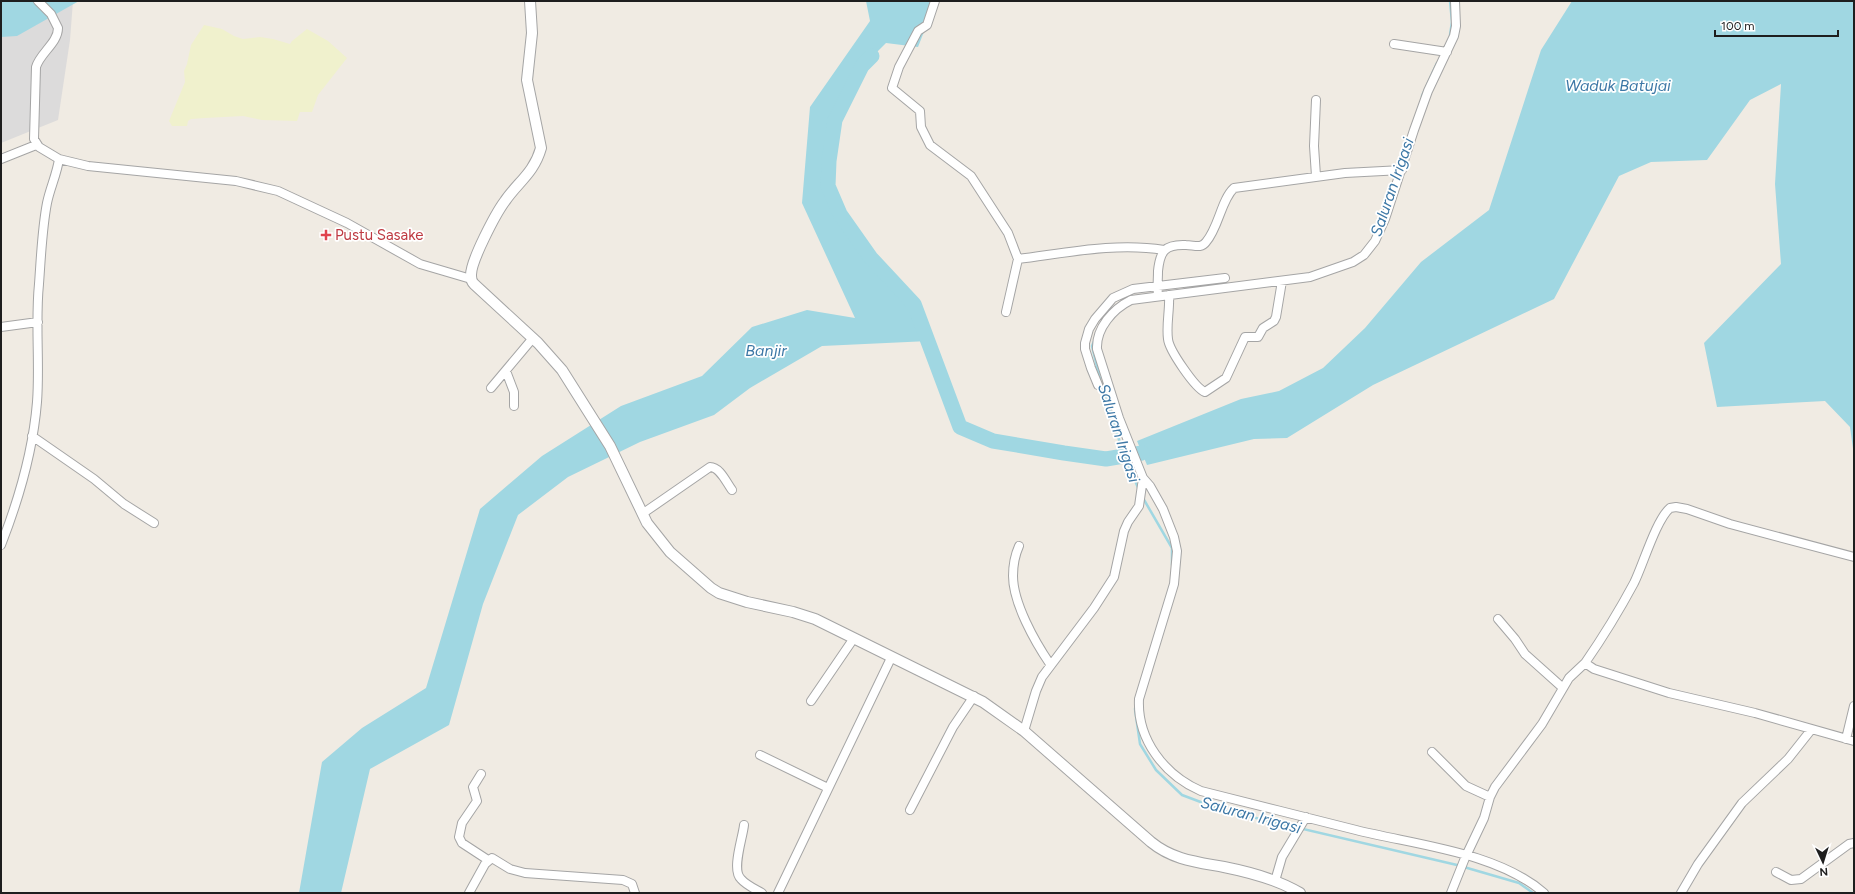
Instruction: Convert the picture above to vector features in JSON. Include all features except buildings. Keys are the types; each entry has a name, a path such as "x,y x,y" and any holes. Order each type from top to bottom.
{"street":[{"path":"530,1 532,28 527,80 541,148 539,157 528,175 503,203 476,254 472,264 471,279 474,284 533,338 562,370 610,446 652,532 670,552 711,588 720,593 747,602 793,612 815,619 891,658 974,696 1024,731 1151,842 1168,854 1186,861 1236,870 1275,881 1300,893"},
{"path":"935,1 927,25 918,31 898,68 892,88 920,111 921,127 930,145 971,176 1008,233 1018,259 1006,312"},
{"path":"1158,291 1169,295 1282,281 1317,274 1353,262 1364,255 1375,241 1386,219 1399,170 1428,91 1444,51 1456,30 1455,1"},
{"path":"41,4 56,20 58,28 56,36 40,58 36,68 34,139 36,145 59,159 88,166 236,181 278,191 345,222 420,264 471,279"},
{"path":"1394,44 1444,51"},
{"path":"1316,100 1314,146 1316,176"},
{"path":"1,159 36,145"},
{"path":"1,545 20,492 32,436 38,397 38,288 47,202 58,171 59,159"},
{"path":"1158,291 1159,262 1161,254 1164,250 1174,245 1197,247 1206,243 1229,194 1234,188 1316,176 1399,170"},
{"path":"1018,259 1121,246 1145,246 1164,250"},
{"path":"1098,385 1097,339 1107,320 1117,309 1131,300 1158,291 1224,278"},
{"path":"1169,295 1168,341 1192,381 1205,392 1226,378 1245,337 1258,337 1263,328 1274,321 1282,281"},
{"path":"1,326 38,322"},
{"path":"492,388 533,338"},
{"path":"1097,367 1142,476 1150,486 1163,508 1174,537 1177,551 1174,584 1139,698 1140,718 1147,741 1157,756 1176,776 1194,788 1222,797 1465,857 1514,872 1529,881 1544,893"},
{"path":"506,371 514,392 514,406"},
{"path":"32,436 94,480 124,504 154,523"},
{"path":"642,514 710,467 714,467 719,471 732,490"},
{"path":"1024,731 1036,691 1050,664 1073,637 1109,585 1118,566 1127,524 1139,506 1142,476"},
{"path":"1451,893 1465,857 1484,818 1490,797 1504,775 1542,724 1571,675 1586,663 1601,641 1634,582 1661,520 1670,508 1676,507 1687,509 1730,524 1854,557"},
{"path":"1019,546 1015,557 1013,575 1016,592 1028,625 1038,646 1050,664"},
{"path":"1498,619 1525,654 1563,688"},
{"path":"811,701 854,638"},
{"path":"778,893 891,658"},
{"path":"1586,663 1594,669 1641,685 1707,703 1755,713 1850,740 1854,706"},
{"path":"910,810 953,727 974,696"},
{"path":"1681,893 1698,864 1742,803 1788,759 1811,730"},
{"path":"1432,752 1466,786 1490,797"},
{"path":"760,755 828,788"},
{"path":"481,774 473,787 477,800 462,823 459,837 462,843 488,860 495,859 510,869 525,873 623,880 632,884 635,893"},
{"path":"1275,881 1282,857 1306,817"},
{"path":"744,825 737,867 738,876 740,879 762,893"},
{"path":"1776,872 1791,880 1800,879 1849,844 1854,843"},
{"path":"469,893 488,860"}],"shaded area":[{"path":"1,1 73,1 70,40 58,120 1,143"}],"green space":[{"path":"204,25 222,29 243,39 260,37 290,44 307,29 328,41 347,58 318,95 312,112 300,112 297,121 262,120 243,116 191,119 188,121 187,126 172,126 169,121 185,82 184,71 191,45"}],"water":[{"path":"1,1 79,1 17,36 1,37"},
{"name":"Banjir","path":"866,1 936,1 918,47 886,43 862,67 835,120 829,161 828,186 840,214 871,258 914,304 929,341 822,346 750,388 714,415 640,442 568,477 518,515 483,604 449,725 370,769 341,893 299,893 322,762 362,728 426,688 480,509 542,456 621,406 702,376 752,327 807,310 855,318 802,203 810,107 870,21"},
{"name":"Waduk Batujai","path":"1572,1 1854,1 1854,456 1850,427 1825,401 1717,407 1704,343 1781,264 1775,184 1781,84 1750,100 1707,160 1651,162 1619,176 1554,299 1373,385 1287,438 1254,439 1147,465 1137,441 1241,399 1279,391 1323,368 1365,328 1421,262 1489,210 1541,50"}],"waterway":[{"name":"Saluran Irigasi","path":"1450,1 1452,22 1450,35"},
{"path":"872,56 862,66 835,120 829,161 828,186 840,214 871,258 914,304 960,427 993,441 1064,453 1106,459 1142,453"},
{"name":"Saluran Irigasi","path":"1422,96 1437,63"},
{"name":"Saluran Irigasi","path":"1095,339 1092,346 1100,379"},
{"name":"Saluran Irigasi","path":"1101,384 1124,455 1139,490"},
{"name":"Saluran Irigasi","path":"1143,498 1172,548 1172,565"},
{"name":"Saluran Irigasi","path":"1136,703 1135,709 1140,744 1156,770 1182,795 1222,810 1457,865 1519,883 1533,893"}],"place":[{"name":"Pustu Sasake","path":"326,235"}]}
